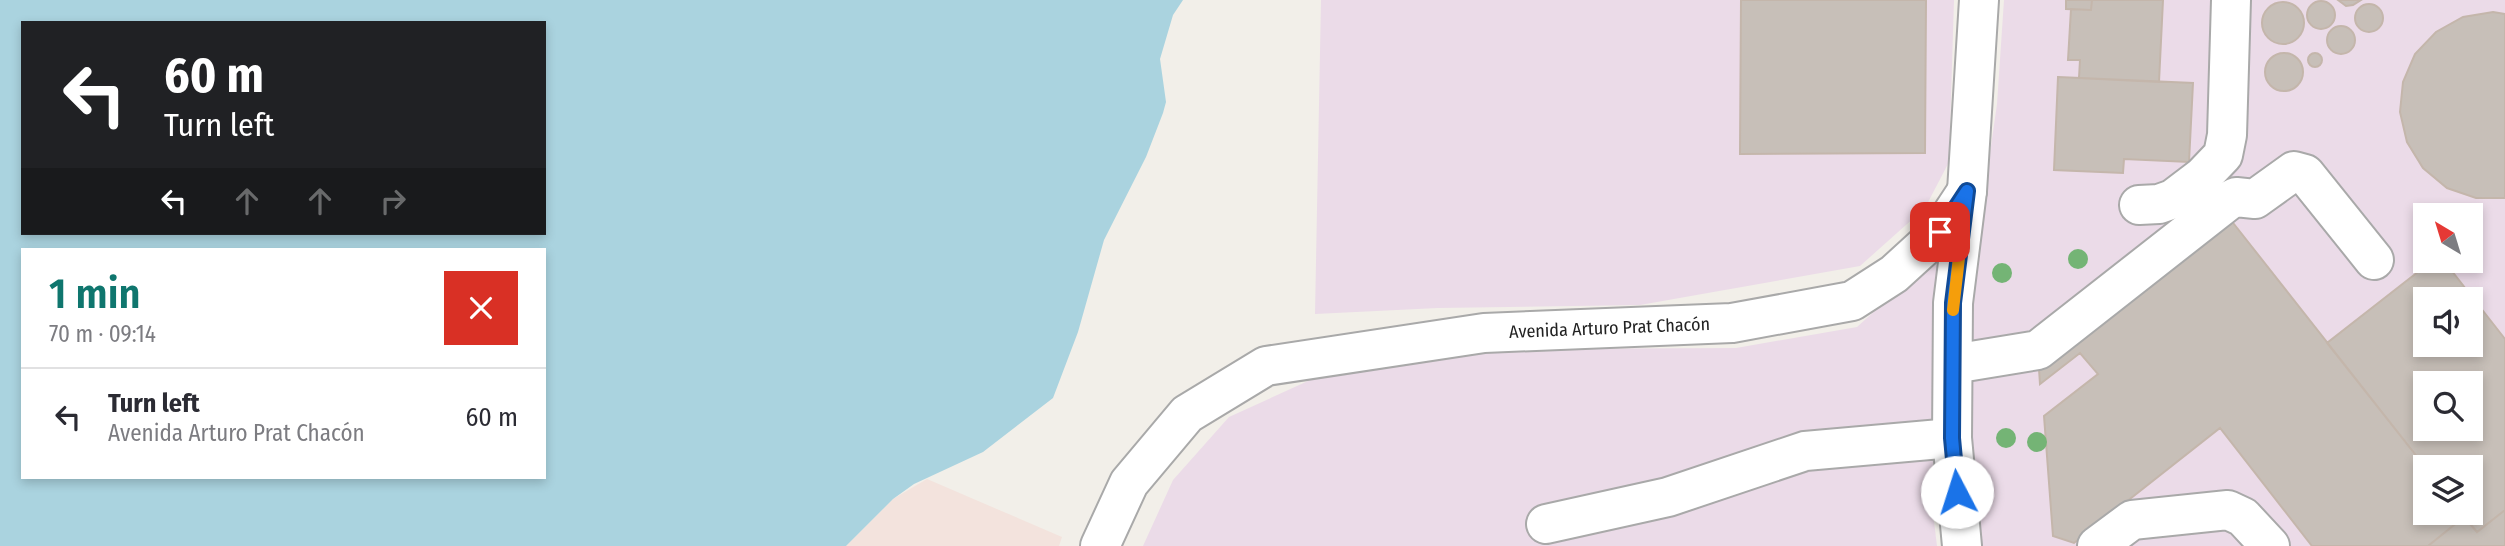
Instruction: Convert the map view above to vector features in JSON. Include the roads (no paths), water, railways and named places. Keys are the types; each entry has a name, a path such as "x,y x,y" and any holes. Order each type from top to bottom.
{"street":[{"name":"Avenida Arturo Prat Chacón","path":"1100,546 1129,483 1186,414 1266,366 1484,333 1732,323 1852,301 1894,274 1940,232 1967,191 1979,0"},
{"path":"2139,205 2159,204 2173,199 2202,177 2223,155 2227,135 2231,0"},
{"path":"1953,364 2038,350 2228,201 2236,197 2255,199 2294,171 2305,174 2374,260"},
{"path":"1962,546 1952,438 1953,303 1967,191"},
{"path":"1546,524 1668,497 1805,451 1952,438"},
{"path":"2097,546 2132,520 2228,510 2243,516 2270,546"}],"water":[{"path":"0,0 1183,0 1173,15 1160,59 1166,102 1163,113 1146,157 1104,240 1078,332 1053,398 983,452 914,484 893,499 846,546 0,546"}]}
